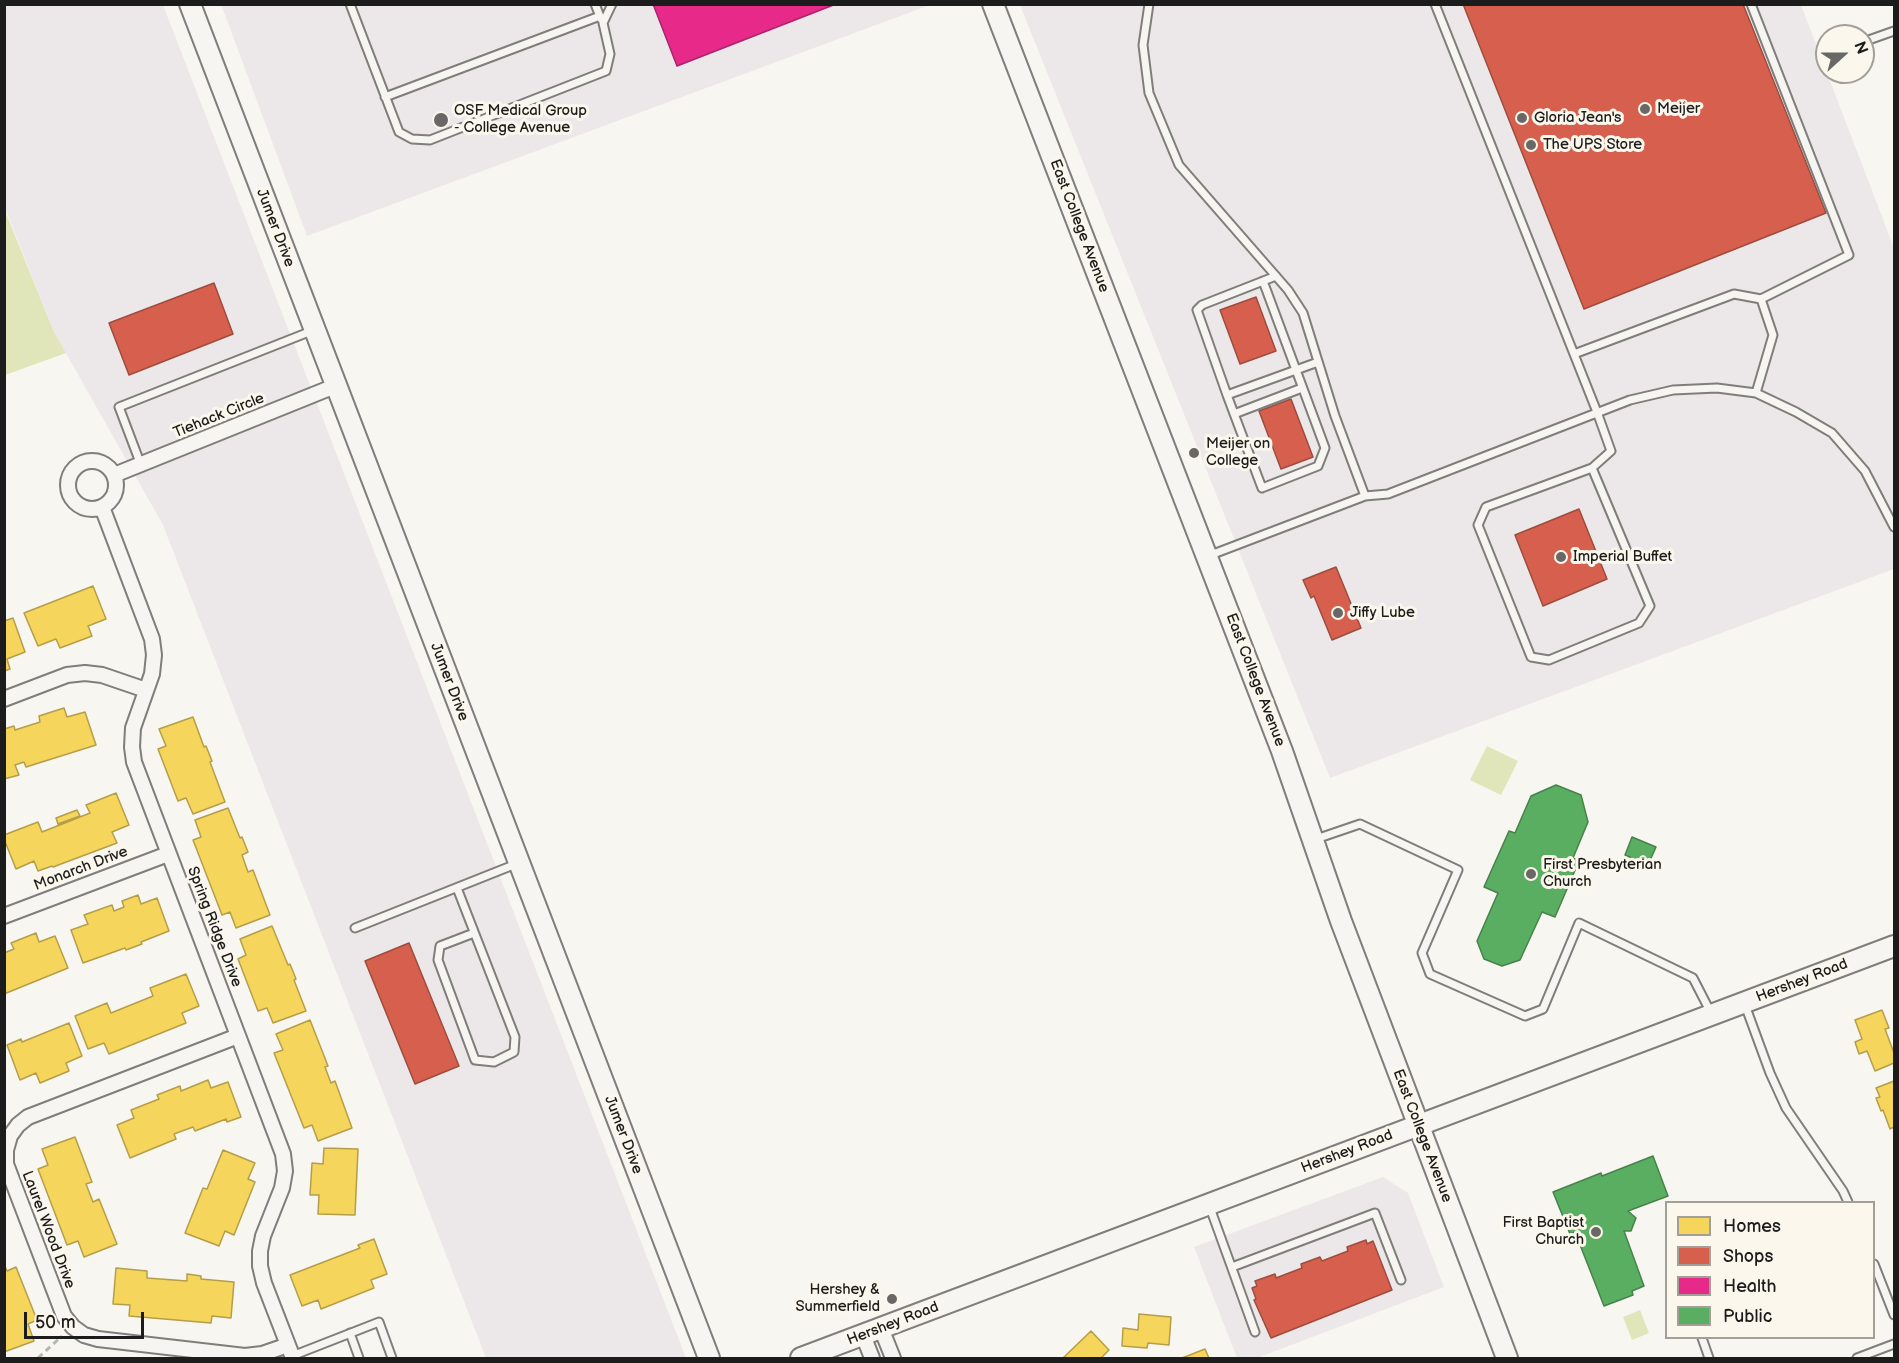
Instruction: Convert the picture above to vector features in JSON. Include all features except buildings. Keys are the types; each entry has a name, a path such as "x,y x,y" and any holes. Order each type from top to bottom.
{"main road":[{"name":"Jumer Drive","path":"190,4 709,1359"},
{"name":"East College Avenue","path":"993,4 1282,752 1341,921 1507,1359"},
{"name":"Hershey Road","path":"801,1359 1894,946"}],"street":[{"name":"Tiehack Circle","path":"114,475 335,387"},
{"path":"87,461 95,461 110,468 114,475 116,482 113,497 102,507 86,509 79,505 69,493 69,477 80,464 87,461"},
{"name":"Spring Ridge Drive","path":"102,507 152,639 154,655 152,674 133,728 134,762 283,1154 285,1171 282,1188 263,1236 260,1266 264,1283 291,1353"},
{"path":"4,699 67,675 85,673 102,675 146,690"},
{"name":"Monarch Drive","path":"4,916 168,854"},
{"name":"Laurel Wood Drive","path":"72,1327 64,1316 9,1174 6,1150 10,1136 28,1117 238,1036"},
{"path":"72,1327 84,1335 98,1339 245,1356 291,1353"},
{"path":"872,1331 872,1359"},
{"path":"872,1331 893,1359"}],"lane":[{"path":"350,4 399,132 412,139 430,140 606,71 610,54 596,4"},
{"path":"385,97 601,19 612,4"},
{"path":"1149,4 1143,45 1149,93 1179,165 1288,290 1303,313 1335,416 1365,496"},
{"path":"1435,4 1611,451 1592,468 1486,507 1478,525 1531,657 1549,660 1639,623 1650,606 1592,468"},
{"path":"1574,354 1734,294 1761,299 1850,255 1751,4"},
{"path":"1875,38 1894,31"},
{"path":"1263,281 1325,448 1318,466 1262,488 1197,310 1202,305 1263,281 1276,276"},
{"path":"1756,393 1773,335 1761,299"},
{"path":"141,465 120,407 315,330"},
{"path":"1227,395 1318,362"},
{"path":"1234,414 1302,388"},
{"path":"1207,556 1365,496 1388,494 1630,400 1673,390 1717,388 1756,393 1796,412 1832,434 1865,471 1894,527"},
{"path":"1313,840 1360,824 1458,870 1422,953 1430,974 1525,1016 1543,1009 1579,924 1693,978 1712,1015"},
{"path":"355,928 519,863"},
{"path":"457,888 515,1037 514,1052 494,1062 475,1060 438,960 440,946 474,933"},
{"path":"1744,1003 1770,1073 1786,1108 1843,1191 1847,1201"},
{"path":"1209,1205 1255,1332"},
{"path":"1232,1267 1375,1213 1401,1280"},
{"path":"1875,1267 1894,1315"},
{"path":"291,1353 379,1322 392,1359"},
{"path":"350,1333 359,1359"},
{"path":"1702,1339 1709,1359"},
{"path":"1857,1359 1894,1344"}],"path":[{"path":"38,1359 72,1327"}],"shaded area":[{"name":"OSF Medical Group - College Avenue","path":"221,4 930,5 307,236"},
{"path":"5,5 163,5 686,1358 486,1358 163,525 53,330 5,208"},
{"path":"1020,5 1801,5 1815,42 1815,84 1831,84 1894,248 1894,569 1330,778"},
{"path":"1383,1177 1408,1193 1444,1287 1257,1358 1237,1358 1194,1247"}],"green space":[{"path":"4,208 53,330 66,353 5,375"},
{"path":"1487,746 1518,761 1501,795 1470,780"},
{"path":"1640,1310 1649,1333 1632,1340 1623,1317"}],"place":[{"name":"Meijer","path":"1645,109"},
{"name":"Gloria Jean's","path":"1522,118"},
{"name":"OSF Medical Group - College Avenue","path":"441,120"},
{"name":"The UPS Store","path":"1531,145"},
{"name":"Meijer on College","path":"1194,453"},
{"name":"Imperial Buffet","path":"1561,557"},
{"name":"Jiffy Lube","path":"1338,613"},
{"name":"First Presbyterian Church","path":"1531,874"},
{"name":"First Baptist Church","path":"1596,1232"},
{"name":"Hershey & Summerfield","path":"892,1299"}]}
